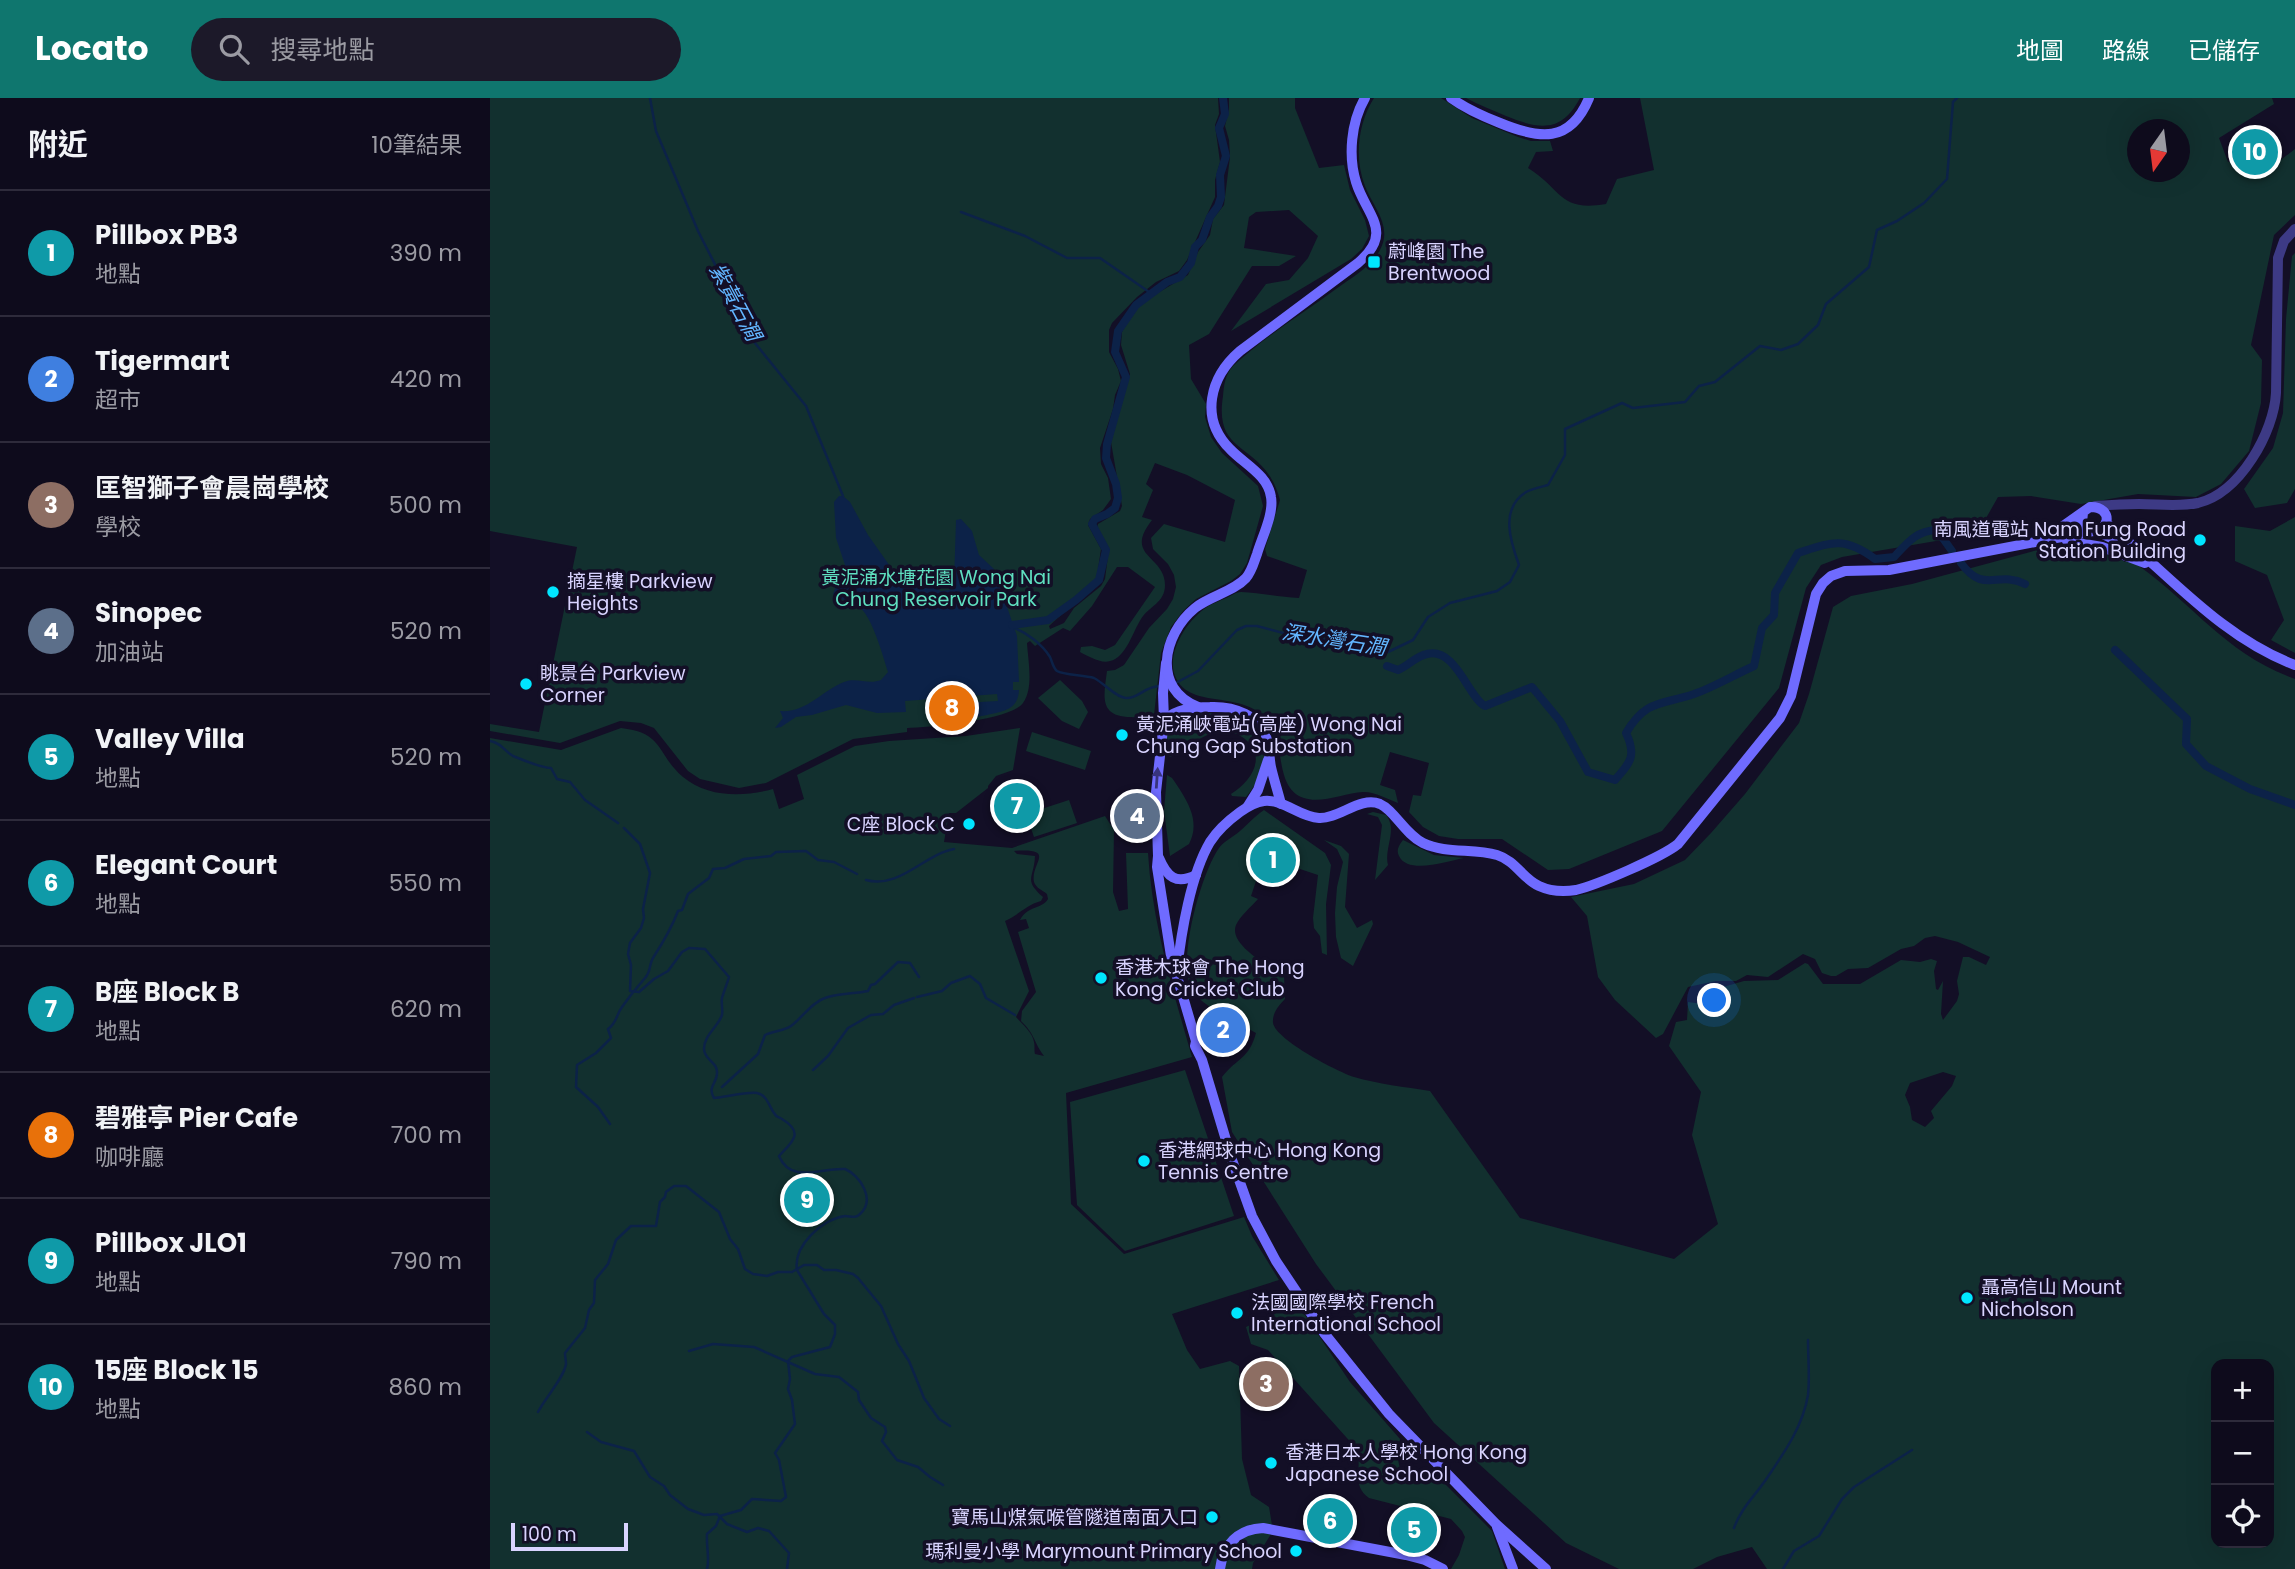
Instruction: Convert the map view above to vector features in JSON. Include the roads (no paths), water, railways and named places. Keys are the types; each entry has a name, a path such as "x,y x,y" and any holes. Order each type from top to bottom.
{"main road":[{"path":"1365,98 1358,111 1352,163 1357,186 1377,225 1375,239 1363,260 1240,351 1218,377 1212,401 1218,433 1228,448 1265,482 1271,494 1271,506 1249,573 1241,582 1203,602 1190,613 1176,633 1166,663 1167,686 1156,796 1157,876 1171,956 1196,1041 1195,1046 1202,1060 1222,1130 1252,1216 1276,1261 1324,1334 1389,1413 1496,1524 1546,1569"},
{"path":"1451,98 1497,122 1532,135 1543,136 1555,134 1572,125 1589,98"},
{"path":"2040,542 2088,508 2095,506 2104,511 2106,521 2138,551 2233,633 2270,656 2295,665"},
{"path":"2083,513 2083,525 2138,551"},
{"path":"1260,795 1299,814 1318,818 1368,803 1380,804 1404,830 1429,846 1503,857 1515,864 1534,883 1551,890 1568,891 1583,887 1660,856 1678,844 1772,729 1787,707 1814,599 1828,578 1845,571 1889,570 2095,531 2106,521"},
{"path":"2040,542 2083,542 2139,560 2166,575"},
{"path":"1167,686 1198,707"},
{"path":"1164,720 1179,711 1198,707 1228,708 1252,718 1267,738 1269,757 1282,804"},
{"path":"1177,971 1196,875 1210,842 1228,822 1260,795 1269,757"},
{"path":"1158,856 1172,879 1181,881 1196,875"},
{"path":"1496,1524 1513,1568"},
{"path":"1220,1569 1222,1557 1230,1542 1245,1532 1263,1528 1406,1555 1443,1569"},
{"path":"1513,1568 1517,1554 1525,1552"}],"street":[{"path":"2095,506 2183,505 2211,498 2231,483 2264,440 2271,424 2275,400 2278,258 2284,241 2295,229"},
{"path":"2106,521 2115,511 2138,504"}],"water":[{"path":"839,496 850,502 868,535 892,569 920,575 940,591 950,590 954,583 956,520 961,519 972,531 979,555 994,569 1017,636 1019,682 1013,682 1013,690 1019,690 1013,706 999,712 964,719 942,712 964,711 963,703 998,701 997,694 905,701 906,712 877,713 846,705 796,717 775,728 783,718 780,711 798,709 844,682 881,680 888,672 868,618 855,604 833,594 845,565 836,538 834,502"}],"waterway":[{"name":"紫黃石澗","path":"650,98 656,131 698,231 755,343 806,406 843,496"},
{"path":"1012,625 1048,620 1099,580 1106,550 1092,524 1095,519 1115,508 1118,498 1116,484 1106,458 1107,444 1126,377 1115,352 1118,331 1136,305 1167,282 1180,277 1191,263 1195,247 1202,240 1210,217 1218,206 1221,197 1220,175 1226,156 1219,128 1225,114 1223,98"},
{"name":"深水灣石澗","path":"1174,684 1198,671 1237,630 1246,626 1257,626 1287,634 1315,635 1325,640 1388,652 1413,640 1428,617 1450,603 1497,591 1510,582 1519,565 1509,527 1512,507 1526,492 1548,485 1565,455 1565,429 1622,403 1633,408 1685,402 1699,386 1715,382 1760,346 1781,350 1798,344 1818,325 1826,304 1869,267 1877,230 1897,221 1924,203 1947,179 1953,102 1957,98"},
{"path":"961,212 1025,236 1067,258 1100,258 1152,294"},
{"path":"1387,666 1398,670 1423,655 1437,654 1454,665 1485,706 1532,687 1560,721 1588,772 1615,780 1630,759 1631,748 1626,733 1641,714 1656,705 1702,691 1754,666 1762,628 1774,615 1775,593 1798,553 1838,543 1855,547 1875,559 1894,557 1918,535 1937,530 1952,551"},
{"path":"1961,563 1977,578 2015,580 2025,584"},
{"name":"深水灣石澗","path":"1012,627 1038,643 1047,652 1057,671 1094,678 1122,697 1134,697 1160,686"},
{"path":"2115,650 2187,719 2186,744 2206,766 2250,789 2295,805"},
{"path":"490,741 497,743 513,756 551,768 557,779 570,782 585,800 618,823"},
{"path":"624,828 640,844 650,873 643,909 644,918 641,928 630,943 628,954 631,965 630,991 639,992 668,971 682,952 689,948 705,949 729,977 722,998 722,1015 709,1035 704,1049 706,1056 717,1069 712,1088 714,1098 760,1094 776,1116 789,1124 795,1133 792,1142 779,1156 784,1165 791,1170 808,1173 845,1169 861,1182 867,1202 865,1208 855,1217 836,1218 819,1228 804,1243 797,1261 797,1270 824,1314 835,1325 835,1334 830,1347 792,1357 788,1361 788,1389 795,1424 775,1453 779,1460 786,1497 781,1501 752,1499 741,1510 720,1516 716,1526 707,1534 707,1569"},
{"path":"866,880 890,880 954,849"},
{"path":"610,1124 598,1107 576,1087 577,1065 596,1053 611,1038 608,1029 647,976 652,960 678,911 682,910 688,894 709,878 713,869 725,868 744,859 771,856 776,852 806,851 818,860 834,862 857,874"},
{"path":"722,1087 758,1054 765,1035 791,1026 820,1000 868,991 871,985 898,962 910,963 919,977"},
{"path":"917,997 942,991 951,983 970,976 980,984 986,998 1015,1015"},
{"path":"813,1070 828,1056 848,1028 871,1015 883,1014 894,1005 914,998"},
{"path":"538,1412 565,1370 565,1353 585,1328 589,1310 594,1303 595,1280 608,1264 616,1240 631,1226 656,1226 660,1202 666,1192 674,1186 686,1186 719,1212 745,1269 753,1274 767,1276 778,1272 792,1272 804,1265 817,1265 824,1270 836,1270 858,1278 881,1306 924,1398 939,1419 950,1426"},
{"path":"1734,1528 1744,1508 1786,1449 1802,1418 1809,1388 1808,1340"},
{"path":"689,1351 713,1344 754,1347 815,1374 839,1377 858,1392 859,1400 871,1418 885,1427 882,1441 897,1460 918,1467 943,1485"},
{"path":"587,1432 601,1442 634,1451 650,1477 664,1486 670,1495 688,1509 704,1515 717,1514 727,1524 747,1532 758,1528 769,1531 789,1553 787,1569"},
{"path":"1783,1569 1794,1551 1819,1536 1842,1499 1854,1487 1912,1450"}],"place":[{"name":"15座 Block 15","path":"2255,152"},
{"name":"蔚峰園 The Brentwood","path":"1374,262"},
{"name":"南風道電站 Nam Fung Road Station Building","path":"2200,540"},
{"name":"摘星樓 Parkview Heights","path":"553,592"},
{"name":"眺景台 Parkview Corner","path":"526,684"},
{"name":"碧雅亭 Pier Cafe","path":"952,708"},
{"name":"黃泥涌峽電站(高座) Wong Nai Chung Gap Substation","path":"1122,735"},
{"name":"B座 Block B","path":"1017,806"},
{"name":"Sinopec","path":"1137,816"},
{"name":"C座 Block C","path":"969,824"},
{"name":"Pillbox PB3","path":"1273,860"},
{"name":"香港木球會 The Hong Kong Cricket Club","path":"1101,978"},
{"name":"Tigermart","path":"1223,1030"},
{"name":"香港網球中心 Hong Kong Tennis Centre","path":"1144,1161"},
{"name":"Pillbox JLO1","path":"807,1200"},
{"name":"聶高信山 Mount Nicholson","path":"1967,1298"},
{"name":"法國國際學校 French International School","path":"1237,1313"},
{"name":"匡智獅子會晨崗學校","path":"1266,1384"},
{"name":"香港日本人學校 Hong Kong Japanese School","path":"1271,1463"},
{"name":"寶馬山煤氣喉管隧道南面入口","path":"1212,1517"},
{"name":"Elegant Court","path":"1330,1521"},
{"name":"Valley Villa","path":"1414,1530"},
{"name":"瑪利曼小學 Marymount Primary School","path":"1296,1551"}],"park label":[{"name":"黃泥涌水塘花園 Wong Nai Chung Reservoir Park","path":"936,588"}]}
